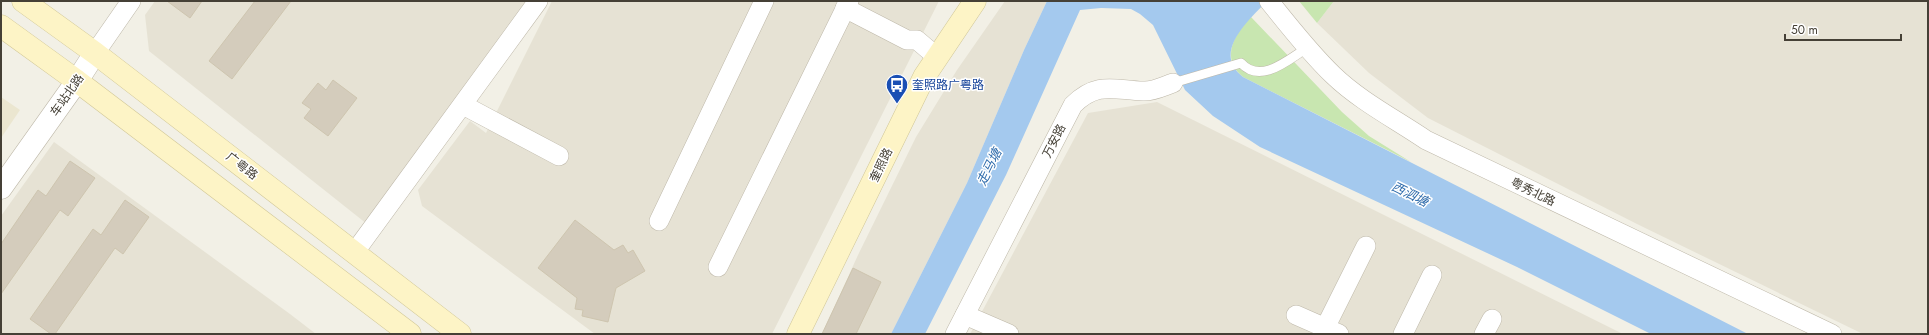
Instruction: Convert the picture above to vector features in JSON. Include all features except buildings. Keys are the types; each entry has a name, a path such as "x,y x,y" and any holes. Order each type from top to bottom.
{"main road":[{"name":"广粤路","path":"23,1 95,53 460,334"},
{"name":"奎照路","path":"798,334 924,77 975,1"},
{"path":"1,26 77,81 410,334"}],"street":[{"name":"车站北路","path":"1,188 77,81 131,1"},
{"path":"354,253 538,1"},
{"path":"659,221 764,1"},
{"path":"718,267 847,4 907,40 917,40 937,57"},
{"name":"粤秀北路","path":"1274,7 1307,48 1334,75 1365,100 1426,140 1832,334"},
{"name":"万安路","path":"955,334 1073,105 1083,95 1095,90 1112,88 1144,92 1173,83"},
{"path":"463,105 559,156"},
{"path":"1296,315 1323,330 1366,246"},
{"path":"1402,334 1432,274"},
{"path":"965,314 1009,334"}],"lane":[{"name":"万安路","path":"1173,83 1241,63 1245,68 1262,72 1273,68 1307,48"}],"shaded area":[{"path":"155,1 530,1 367,224 149,51 145,15"},
{"path":"552,1 939,1 772,334 595,334 422,206 418,190 470,121 486,133"},
{"path":"1005,1 1047,1 1024,50 967,183 891,334 822,334 858,255 916,137 957,70"},
{"path":"1334,1 1928,1 1928,334 1863,334 1637,224 1428,118 1369,73 1317,23"},
{"path":"1,97 20,110 1,138"},
{"path":"1157,102 1623,334 970,334 1088,113"},
{"path":"54,142 316,334 1,334 1,216"}],"green space":[{"path":"1299,1 1334,1 1317,23"},
{"path":"1251,17 1342,112 1369,136 1411,162 1243,77 1236,70 1232,62 1232,47 1239,31"}],"water":[{"path":"1047,1 1267,1 1243,27 1236,37 1232,47 1231,58 1234,68 1243,77 1748,334 1651,334 1517,267 1260,147 1213,116 1185,90 1153,25 1140,14 1131,9 1101,8 1080,10 1006,175 925,334 891,334 967,183 1024,50"}],"place":[{"name":"奎照路广粤路","path":"897,104"}],"water label":[{"name":"走马塘","path":"989,167"},
{"name":"西泗塘","path":"1410,194"}]}
